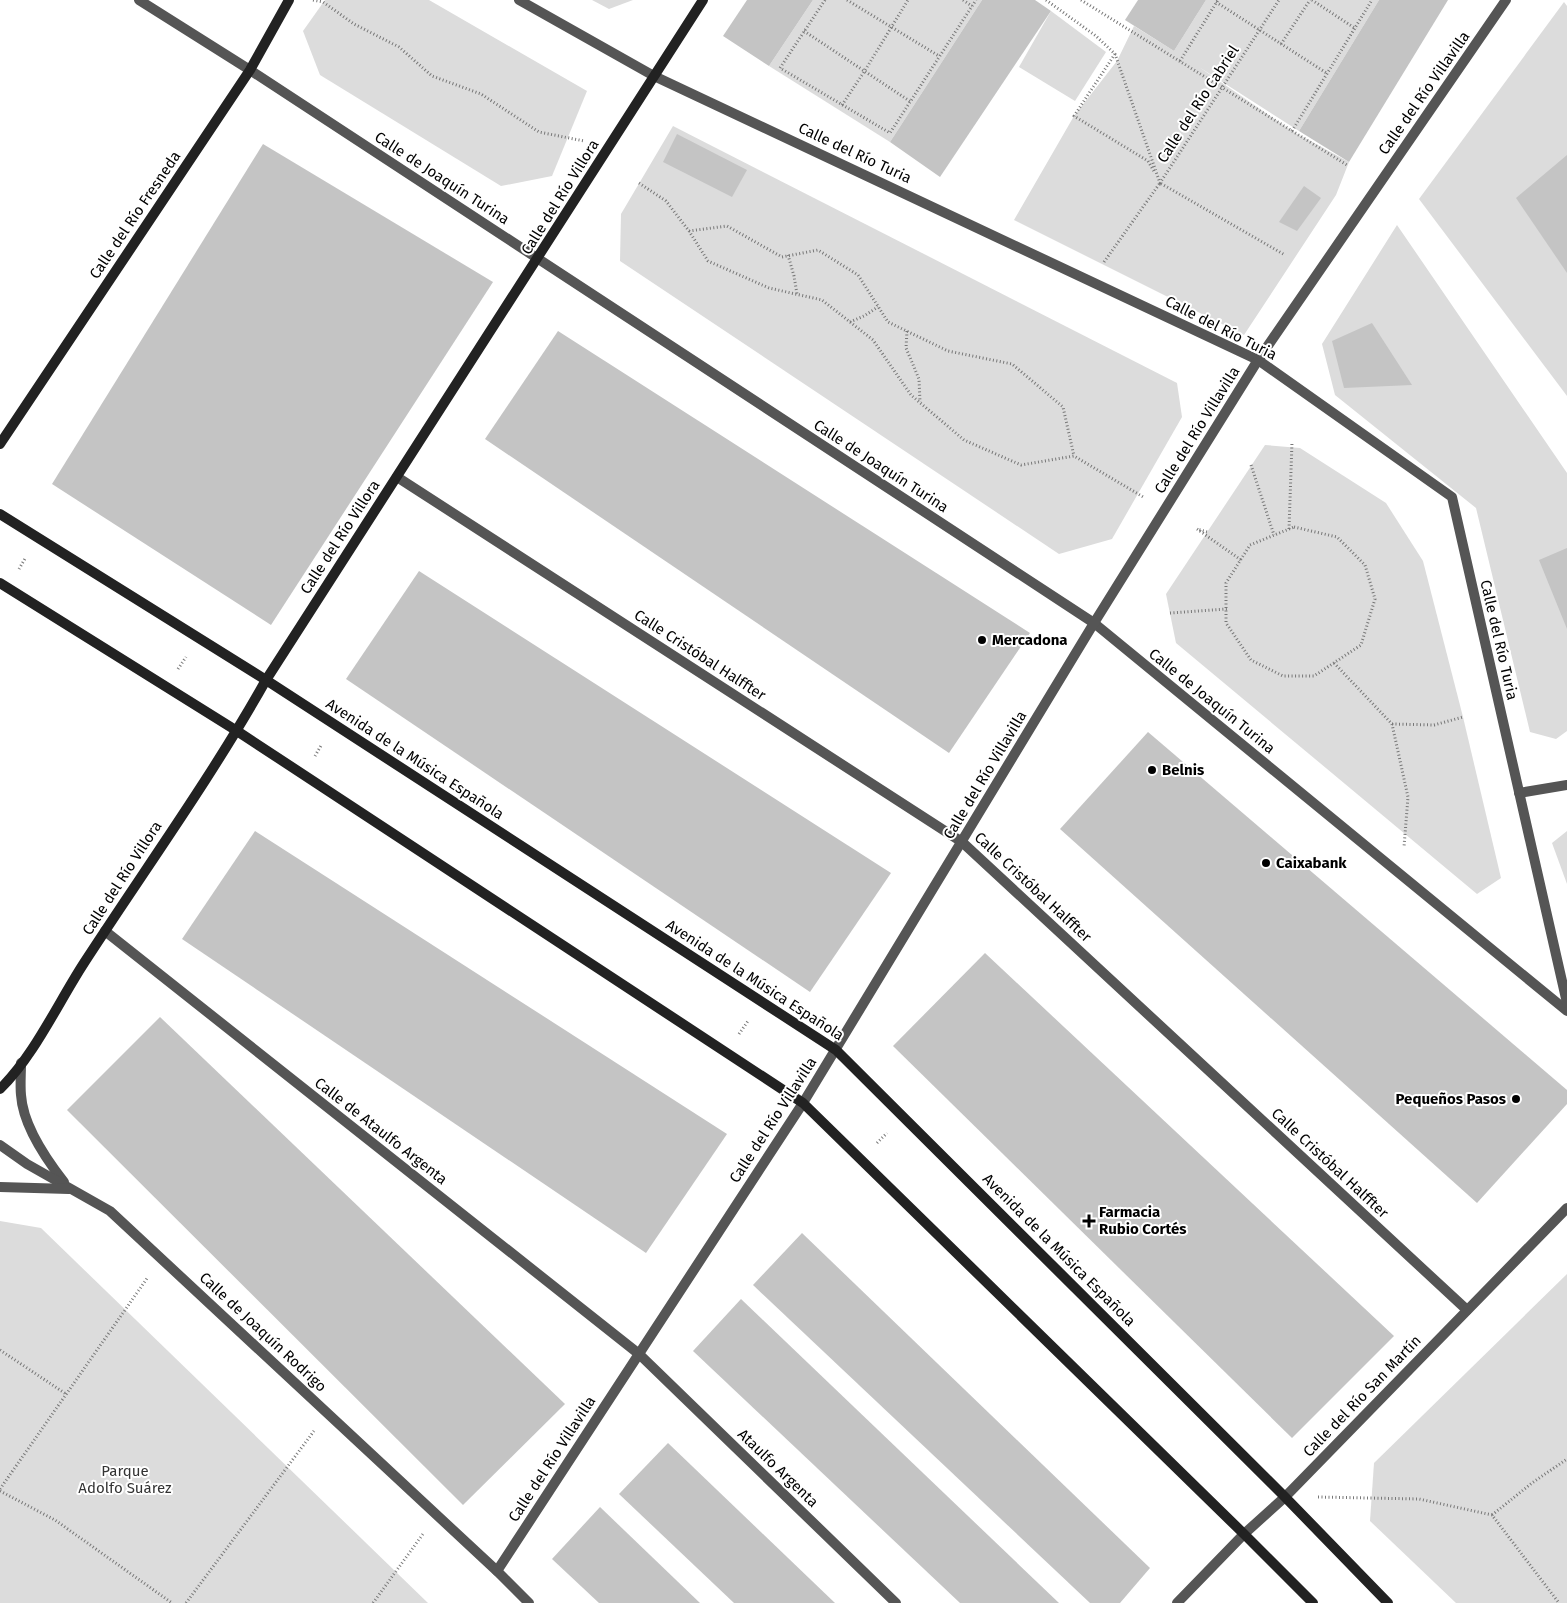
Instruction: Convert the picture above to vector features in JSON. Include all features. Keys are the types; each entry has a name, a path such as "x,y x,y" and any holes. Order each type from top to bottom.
{"street":[{"name":"Calle de Joaquín Turina","path":"139,0 250,70 1094,623 1567,1011"},
{"name":"Calle del Río Fresneda","path":"0,444 250,70 289,0"},
{"name":"Calle del Río Turia","path":"519,0 654,76 1258,360 1452,496 1567,1003"},
{"name":"Calle del Río Villora","path":"0,1089 22,1063 105,931 237,731 266,680 703,0"},
{"name":"Calle del Río Villavilla","path":"497,1571 803,1103 1094,623 1258,360 1506,0"},
{"name":"Calle Cristóbal Halffter","path":"397,477 962,842 1467,1310"},
{"name":"Avenida de la Música Española","path":"0,514 266,680 836,1050 1285,1497 1388,1603"},
{"path":"4,585 237,731 803,1103 1313,1603"},
{"path":"1519,793 1567,786"},
{"name":"Calle de Ataulfo Argenta","path":"105,931 639,1354"},
{"name":"Calle de Joaquín Rodrigo","path":"22,1063 20,1095 25,1115 42,1153 70,1189 110,1211 497,1571 529,1603"},
{"path":"0,1146 70,1189"},
{"path":"0,1186 70,1189"},
{"name":"Calle del Río San Martín","path":"1177,1603 1244,1534 1285,1497 1567,1208"},
{"name":"Ataulfo Argenta","path":"639,1354 896,1603"}],"path":[{"path":"313,0 323,2 354,24 398,47 432,76 481,94 539,132 610,146"},
{"path":"825,0 780,68 890,133 976,0"},
{"path":"847,0 940,56"},
{"path":"842,105 908,0"},
{"path":"963,0 972,6"},
{"name":"Calle del Río Cabriel","path":"1046,0 1096,36 1115,54 1160,183"},
{"path":"1081,0 1347,165"},
{"name":"Calle del Río Cabriel","path":"1160,183 1278,0"},
{"path":"1281,44 1311,0 1356,29"},
{"path":"1292,131 1372,0"},
{"path":"1180,61 1217,1 1328,74"},
{"path":"804,31 910,102"},
{"path":"1115,54 1074,116 1148,161 1160,183 1285,255"},
{"path":"639,183 666,201 689,231 708,261 768,288 822,300 872,340 911,395 964,440 1021,465 1074,456 1165,510"},
{"path":"1091,281 1160,183"},
{"path":"689,231 727,226 782,257 818,250 858,274 888,322 948,351 1012,364 1063,408 1074,456"},
{"path":"788,256 797,294"},
{"path":"850,323 878,307"},
{"path":"907,331 906,348 919,379 920,402"},
{"path":"1289,529 1292,442"},
{"path":"1251,465 1274,536"},
{"path":"1294,527 1337,537 1365,565 1375,600 1360,645 1314,676 1283,676 1251,660 1226,623 1226,583 1250,545 1289,529 1294,527"},
{"path":"1207,532 1197,529 1241,560"},
{"path":"4,585 39,538"},
{"path":"1170,613 1226,609"},
{"path":"166,687 198,638"},
{"path":"1334,663 1392,724 1408,797 1401,875"},
{"path":"1392,724 1434,725 1463,717"},
{"path":"304,776 334,724"},
{"path":"726,1053 761,1001"},
{"path":"861,1160 903,1116"},
{"path":"162,1258 0,1490 55,1520 172,1603"},
{"path":"0,1350 66,1394"},
{"path":"186,1603 327,1412"},
{"path":"1492,1515 1532,1483 1567,1459"},
{"path":"1285,1497 1418,1499 1492,1515 1559,1603"},
{"path":"373,1603 437,1515"}],"green space":[{"path":"325,0 429,0 587,91 552,176 501,186 320,75 303,31"},
{"path":"592,0 633,0 609,9"},
{"path":"813,0 982,0 890,142 769,66"},
{"path":"1206,0 1379,0 1299,131 1199,67 1292,131 1349,162 1336,195 1244,335 1014,220 1074,116 1117,61 1134,26 1174,51"},
{"path":"1564,2 1567,6 1567,396 1419,199"},
{"path":"1051,11 1106,52 1075,101 1019,67"},
{"path":"673,126 1177,383 1182,417 1112,539 1059,554 620,261 621,214"},
{"path":"1397,225 1567,473 1567,731 1556,739 1530,732 1476,508 1335,395 1322,344"},
{"path":"1265,445 1300,448 1386,503 1423,561 1463,717 1501,878 1477,894 1176,643 1166,594"},
{"path":"1567,831 1567,884 1552,843"},
{"name":"Parque Adolfo Suárez","path":"0,1221 41,1228 428,1603 0,1603"},
{"path":"1567,1274 1567,1603 1456,1603 1370,1521 1374,1463"}],"building":[{"path":"747,0 813,0 769,66 723,36"},
{"path":"982,0 1035,0 1051,11 940,177 890,142"},
{"path":"1138,0 1206,0 1174,51 1125,20"},
{"path":"1379,0 1448,0 1349,162 1299,131"},
{"path":"677,134 747,170 732,197 663,162"},
{"path":"263,144 493,282 271,625 52,484"},
{"path":"1567,155 1567,273 1516,198"},
{"path":"1304,186 1321,198 1297,231 1279,222"},
{"path":"1372,323 1412,385 1344,388 1332,341"},
{"path":"558,331 1030,633 949,753 485,439"},
{"path":"1567,548 1567,629 1539,560"},
{"path":"419,571 891,873 810,992 346,679"},
{"path":"1148,732 1567,1090 1567,1104 1477,1203 1060,829"},
{"path":"255,831 727,1134 646,1253 182,939"},
{"path":"985,953 1394,1336 1292,1438 893,1046"},
{"path":"160,1017 565,1404 463,1505 67,1110"},
{"path":"802,1233 1150,1568 1120,1603 1090,1603 753,1285"},
{"path":"741,1299 1059,1603 960,1603 693,1351"},
{"path":"668,1443 835,1603 734,1603 619,1494"},
{"path":"600,1507 700,1603 599,1603 552,1559"}],"place":[{"name":"Mercadona","path":"982,640"},
{"name":"Belnis","path":"1152,770"},
{"name":"Caixabank","path":"1266,863"},
{"name":"Pequeños Pasos","path":"1516,1099"},
{"name":"Farmacia Rubio Cortés","path":"1089,1221"}]}
